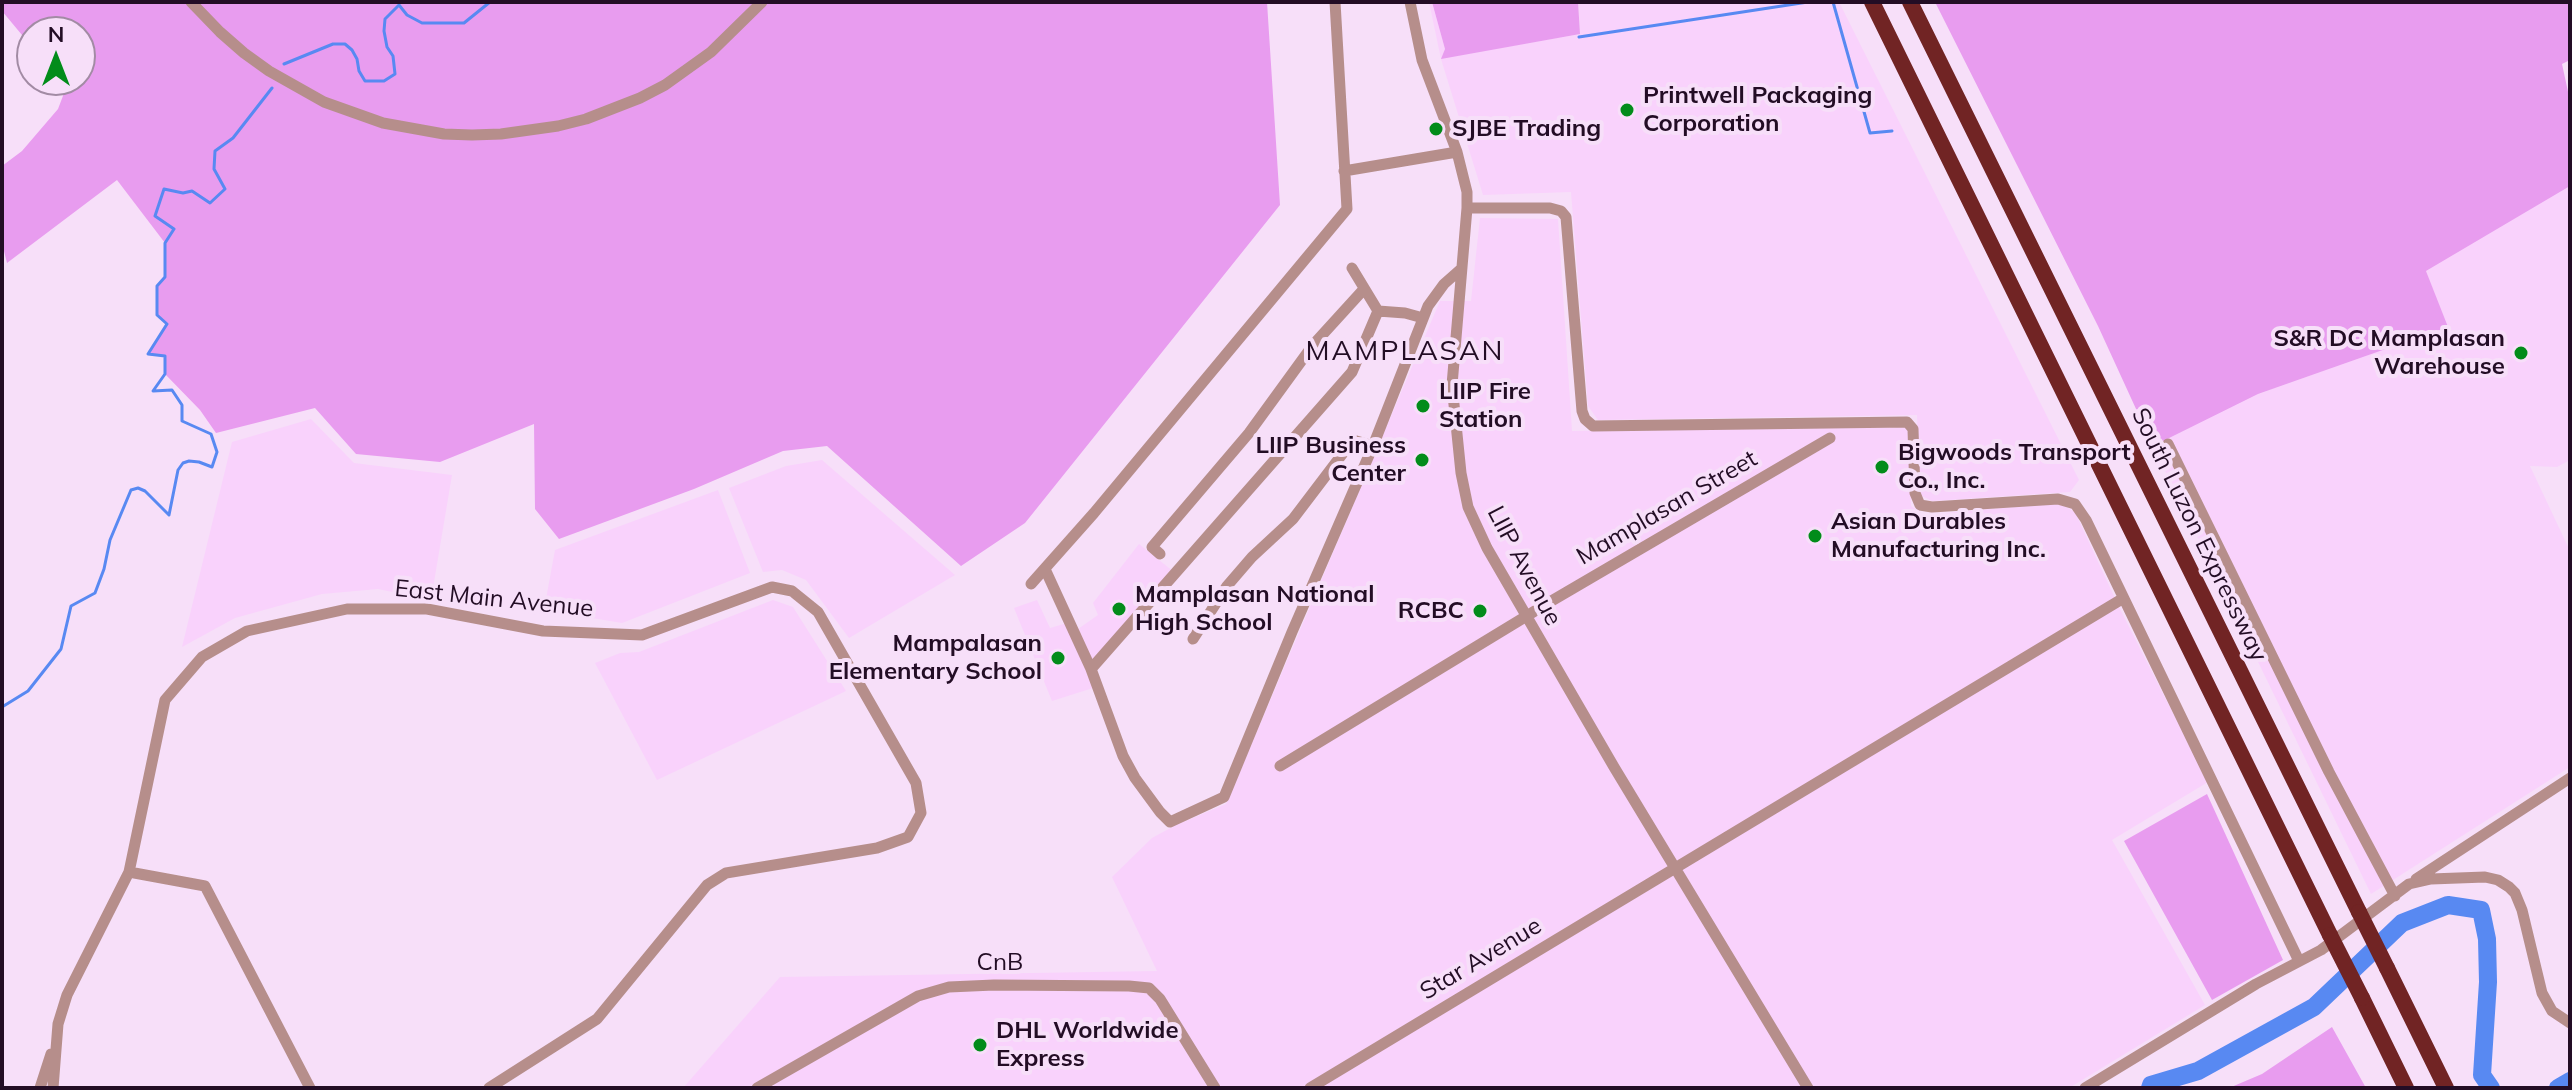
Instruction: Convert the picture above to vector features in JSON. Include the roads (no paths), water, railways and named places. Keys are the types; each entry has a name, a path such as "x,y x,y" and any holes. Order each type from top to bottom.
{"highway":[{"path":"1872,2 2406,1088"},
{"name":"South Luzon Expressway","path":"1910,2 2446,1088"}],"street":[{"path":"191,2 244,53 324,102 383,123 444,134 472,135 558,126 586,119 640,98 711,52 762,2"},
{"path":"1031,584 1347,209 1335,2"},
{"name":"LIIP Avenue","path":"1410,2 1422,60 1457,152 1465,184 1467,208 1452,385 1461,473 1468,507 1526,617 1808,1088"},
{"path":"1344,171 1457,152"},
{"path":"1467,208 1550,208 1561,211 1566,217 1582,407 1589,423 1599,427 1907,422 1912,426 1915,493 1920,505 2058,499 2070,502 2083,514 2299,961"},
{"path":"1352,268 1378,311"},
{"path":"1045,569 1091,669 1123,756 1151,801 1170,822 1224,797 1373,446 1428,306 1444,284 1461,269"},
{"path":"1160,554 1152,547 1249,433 1313,345 1364,289"},
{"path":"1091,669 1352,372 1378,311"},
{"path":"1378,311 1423,318"},
{"name":"Mamplasan Street","path":"1280,766 1830,438"},
{"path":"1193,639 1227,586 1252,557 1293,519 1353,440 1373,446"},
{"path":"2168,444 2329,772 2395,896"},
{"name":"East Main Avenue","path":"53,1088 54,1046 67,995 129,872 165,700 202,657 247,631 347,609 427,609 543,631 642,635 772,587 792,591 818,612 916,783 921,813 908,837 877,848 726,873 707,885 597,1019 489,1088"},
{"name":"Star Avenue","path":"1310,1088 2122,599"},
{"path":"2085,1088 2256,984 2321,950 2409,884 2570,778"},
{"path":"129,872 205,886 310,1088"},
{"path":"2409,884 2431,879 2485,877 2509,887 2522,910 2542,993 2552,1011 2570,1023"},
{"name":"CnB","path":"757,1088 918,996 949,987 994,985 1149,988 1160,999 1215,1088"},
{"name":"East Main Avenue","path":"40,1088 54,1046"},
{"path":"2108,1074 2109,1088"}],"waterway":[{"path":"284,64 333,44 345,44 357,59 365,81 384,81 395,74 393,56 387,47 384,31 385,19 399,5 407,15 422,23 464,23 490,2"},
{"path":"1579,37 1808,2"},
{"path":"1833,2 1870,133 1892,131"},
{"path":"2,707 28,691 61,649 71,606 95,593 110,540 131,490 138,488 145,491 169,515 178,470 183,463 199,462 212,467 217,452 211,434 182,421 182,405 172,390 153,391 165,374 165,356 148,354 167,324 157,315 157,286 165,277 165,243 174,229 155,216 164,189 183,193 192,191 210,203 225,189 214,169 215,151 233,138 272,88"},
{"path":"2150,1088 2151,1085 2198,1071 2314,1007 2402,923 2448,905 2481,910 2487,939 2488,982 2482,1075 2491,1088"},
{"path":"2558,1088 2570,1081"}],"place":[{"name":"Printwell Packaging Corporation","path":"1627,110"},
{"name":"SJBE Trading","path":"1436,129"},
{"name":"S&R DC Mamplasan Warehouse","path":"2521,353"},
{"name":"LIIP Fire Station","path":"1423,406"},
{"name":"LIIP Business Center","path":"1422,460"},
{"name":"Bigwoods Transport Co., Inc.","path":"1882,467"},
{"name":"Asian Durables Manufacturing Inc.","path":"1815,536"},
{"name":"Mamplasan National High School","path":"1119,609"},
{"name":"RCBC","path":"1480,611"},
{"name":"Mampalasan Elementary School","path":"1058,658"},
{"name":"DHL Worldwide Express","path":"980,1045"}],"district":[{"name":"MAMPLASAN","path":"1405,352"}]}
